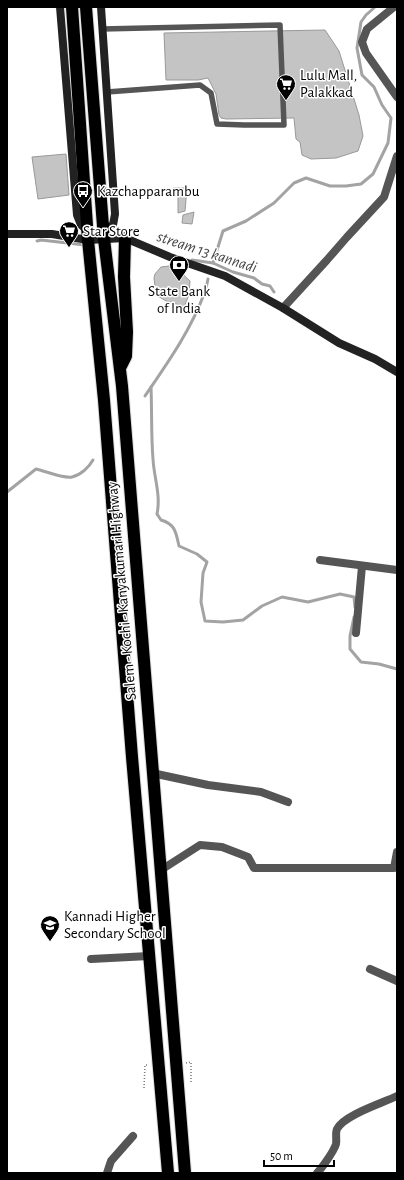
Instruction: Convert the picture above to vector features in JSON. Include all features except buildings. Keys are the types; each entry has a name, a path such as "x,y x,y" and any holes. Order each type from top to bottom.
{"highway":[{"name":"Salem - Kochi - Kanyakumari Highway","path":"72,7 88,235 104,400 132,757 168,1173"},
{"name":"Salem - Kochi - Kanyakumari Highway","path":"86,7 104,234 120,370 185,1173"},
{"path":"120,370 126,356 127,332 124,277 125,238"}],"street":[{"path":"60,7 77,215 80,224 88,235"},
{"path":"101,7 116,214 112,225 104,234"},
{"path":"394,7 367,29 362,42 366,53 397,97"},
{"path":"283,308 384,197 397,156"},
{"path":"7,234 104,234 125,238 170,257 225,276 283,308 339,343 375,359 397,372"},
{"path":"320,560 397,570"},
{"path":"356,633 362,566"},
{"path":"152,773 208,785 261,792 288,802"},
{"path":"161,870 200,845 222,847 248,857 254,868 394,868 397,852"},
{"path":"91,959 150,956"},
{"path":"370,969 397,981"},
{"path":"317,1173 336,1145 337,1129 346,1120 397,1096"},
{"path":"106,1173 111,1161 133,1136"}],"lane":[{"path":"102,29 280,25 284,125 217,124 211,93 200,85 107,92"}],"path":[{"path":"190,1062 191,1083"},
{"path":"144,1088 145,1065"}],"waterway":[{"path":"213,263 223,231 246,221 274,203 294,183 306,178 330,186 346,186 361,184 373,174 388,143 391,118 382,105 374,87 362,75 357,48 361,22 375,7"},
{"name":"stream 13 kannadi","path":"37,241 41,240 85,245"},
{"name":"stream 13 kannadi","path":"192,260 213,263 233,272 254,278 262,284 270,286 274,292"},
{"path":"145,396 178,347 199,307 208,279"},
{"path":"151,387 152,450 157,486 157,514 161,520 172,526 179,546 197,554 207,562 203,573 201,602 205,621 223,622 243,620 262,606 282,597 308,602 340,594 354,597 355,607"},
{"path":"7,492 36,469 59,476 72,477 84,470 93,460"},
{"path":"354,617 350,636 350,649 361,662 379,664 397,669"}],"place":[{"name":"Lulu Mall, Palakkad","path":"286,101"},
{"name":"Kazchapparambu","path":"83,208"},
{"name":"Star Store","path":"69,248"},
{"name":"State Bank of India","path":"179,282"},
{"name":"Kannadi Higher Secondary School","path":"50,942"}]}
